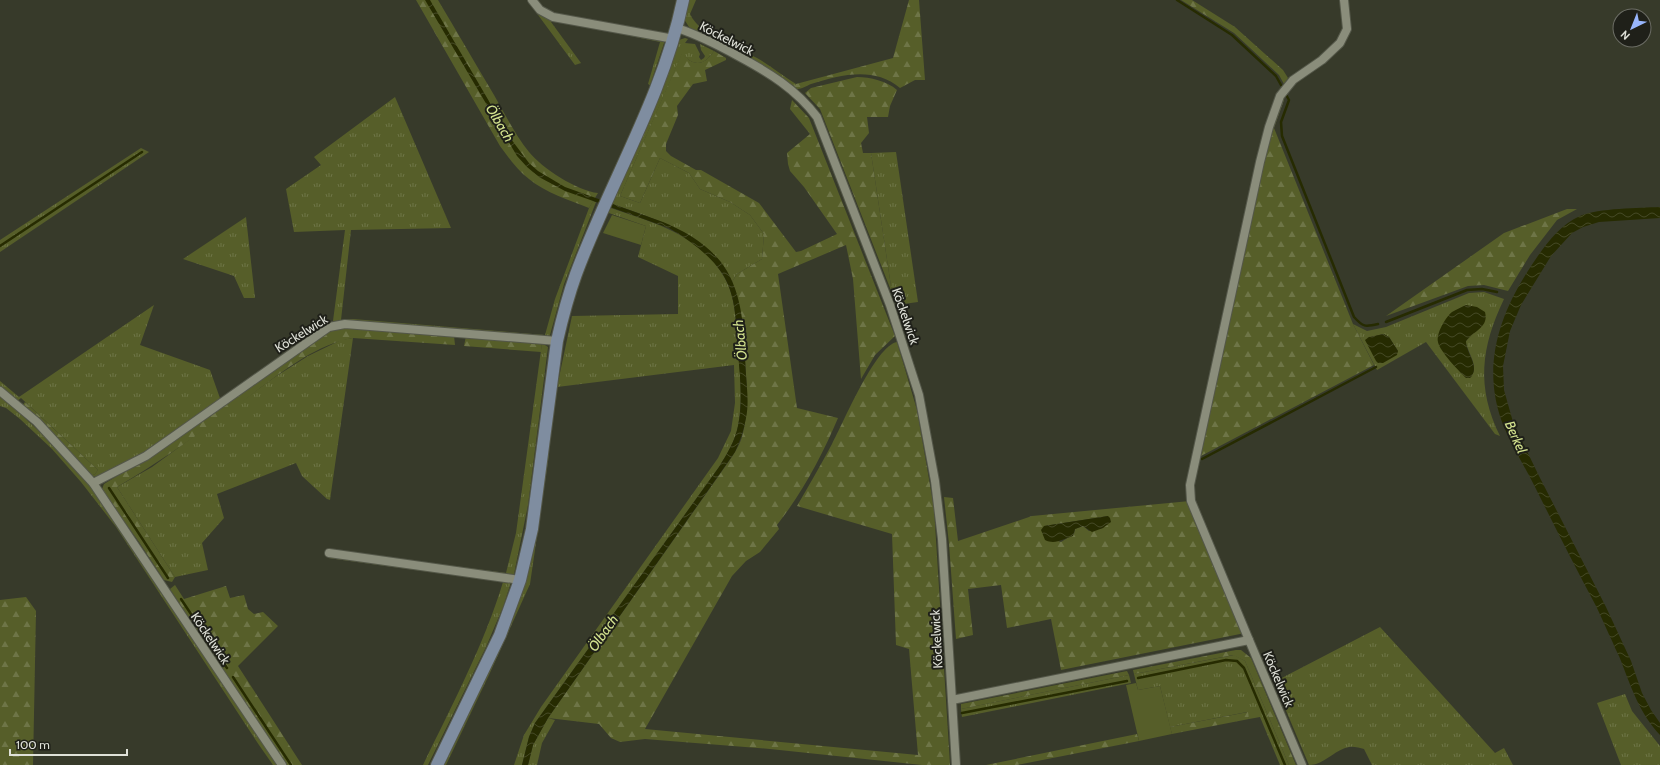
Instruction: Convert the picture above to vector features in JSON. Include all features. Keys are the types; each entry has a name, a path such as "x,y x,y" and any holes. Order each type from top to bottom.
{"main road":[{"path":"437,765 500,635 520,580 532,529 557,342 564,311 576,275 602,211 658,84 675,34 682,0"}],"street":[{"name":"Köckelwick","path":"532,0 540,10 554,17 675,34 712,42 770,74 797,94 817,117 890,305 919,395 935,481 942,539 956,765"},
{"path":"1250,640 1191,501 1190,485 1258,170 1269,127 1280,96 1293,80 1322,60 1340,43 1346,28 1344,0"},
{"name":"Köckelwick","path":"94,484 146,456 329,327 345,324 557,342"},
{"name":"Köckelwick","path":"0,391 37,422 94,484 282,765"},
{"path":"329,553 520,580"},
{"name":"Köckelwick","path":"952,700 1250,640 1302,765"}],"green space":[{"path":"416,0 438,0 515,132 529,152 542,165 560,178 580,188 598,193 589,208 558,196 536,184 513,164 500,146"},
{"path":"527,0 530,0 539,11 664,41 650,85 648,84 660,42 554,20 551,22 581,63 575,65"},
{"path":"687,0 696,0 690,14 702,29 720,40 762,61 796,84 794,87 781,78 689,27 684,19"},
{"path":"909,0 919,0 925,80 915,80 900,88 890,81 879,77 857,74 833,78 799,89 794,87 796,84 893,58"},
{"path":"1181,0 1192,0 1235,27 1283,70 1288,78 1284,84 1279,75 1234,33"},
{"path":"685,38 688,39 685,43 695,44 701,60 705,56 701,50 700,44 714,51 706,60 698,63 694,63 682,54 620,196 640,203 660,158 689,173 700,189 730,202 750,215 764,234 762,259 737,274 732,282 722,265 709,251 680,230 610,203 679,40"},
{"path":"714,51 726,58 726,60 705,70 707,81 693,84 677,106 678,115 666,144 666,151 671,156 696,170 701,170 759,203 796,252 801,251 837,234 804,187 790,171 787,153 810,134 790,109 792,100 809,118 895,336 875,355 861,379 853,279 846,245 778,274 797,408 838,418 811,474 777,525 779,529 760,552 746,561 732,576 645,729 918,755 909,649 896,645 892,534 797,506 828,452 860,387 879,357 888,347 897,342 917,410 934,508 950,765 922,765 770,749 645,739 620,742 611,738 599,724 548,718 738,447 742,437 747,408 746,370 742,321 732,282 737,274 762,259 764,234 750,215 730,202 700,189 689,173 660,158 640,203 620,196 682,53 690,61 698,63 706,60"},
{"path":"857,77 878,80 897,90 890,106 888,117 867,117 869,133 861,143 863,153 871,153 892,293 820,109 805,93 811,88"},
{"path":"1283,96 1284,100 1274,128 1353,324 1374,365 1199,457 1263,157"},
{"path":"395,97 451,228 351,230 341,320 353,319 545,335 555,299 589,208 593,201 596,202 564,284 549,337 333,321 345,230 294,232 286,189 321,165 314,157"},
{"path":"141,148 149,152 0,252 0,240"},
{"path":"896,152 918,302 896,305 892,293 871,153"},
{"path":"608,207 649,221 689,240 711,259 719,269 727,283 733,301 740,367 740,416 737,432 733,442 719,467 535,723 529,737 522,765 514,765 524,735 541,707 718,458 731,431 735,403 734,365 557,387 572,316 678,314 678,276 638,257 646,226 606,212"},
{"path":"1567,209 1577,209 1557,220 1530,255 1508,291 1484,285 1468,286 1386,316 1504,233"},
{"path":"612,215 646,226 641,245 603,233"},
{"path":"246,217 255,298 244,298 234,276 183,259"},
{"path":"1484,292 1504,299 1490,334 1484,367 1487,401 1492,418 1500,436 1495,434 1426,342 1377,370 1353,324 1367,331 1386,327 1469,293","holes":["1466,305 1472,334 1466,343 1474,366 1473,374 1470,378 1461,373 1438,342 1444,324 1450,315","1383,334 1389,337 1398,351 1367,338"]},
{"path":"154,305 140,345 210,370 221,401 145,455 97,477 91,476 98,470 21,398 16,402 0,387 0,381 19,397"},
{"path":"340,327 454,336 455,345 353,338 336,342 303,358 286,369 186,443 117,487 175,577 172,582 164,580 104,493 102,489 104,484 150,456 321,336 335,328"},
{"path":"466,336 542,343 541,352 464,346"},
{"path":"353,338 330,500 302,476 296,463 217,494 224,518 202,543 208,570 175,577 117,487 152,467 275,377 308,356 341,340"},
{"path":"542,343 548,347 528,505 514,574 511,576 356,553 506,573 516,533"},
{"path":"0,395 42,434 96,492 277,765 273,765 259,745 116,527 81,482 52,449 20,419 6,408 0,406"},
{"path":"25,402 98,470 95,474 91,476 22,406"},
{"path":"549,454 530,584 446,765 441,765 499,647 546,455"},
{"path":"944,497 953,498 958,541 1032,516 1190,501 1245,633 1061,670 1051,619 1007,628 1001,585 968,589 973,635 956,639","holes":["1108,516 1103,528 1089,531 1083,526 1075,529 1074,534 1061,542 1058,541 1044,526"]},
{"path":"329,555 511,582 503,607 486,647 428,765 423,765 477,652 487,629 503,582 328,558"},
{"path":"175,585 184,599 226,586 230,598 244,595 248,609 254,614 263,612 278,626 238,666 302,765 285,765 170,589"},
{"path":"26,597 36,611 33,765 0,765 0,600"},
{"path":"1380,627 1495,753 1504,748 1513,765 1372,765 1364,749 1349,747 1319,763 1309,765 1274,682"},
{"path":"1241,650 1251,658 1296,765 1289,765 1245,661 1233,655 1134,674 1133,670"},
{"path":"1234,655 1245,661 1289,765 1280,765 1260,717 1249,719 1247,712 1170,727 1160,686 1138,690 1134,674"},
{"path":"1127,671 1129,675 961,709 961,704"},
{"path":"1129,675 1131,683 962,717 961,709"},
{"path":"1136,683 1138,690 1160,686 1172,734 1139,741 1126,685"},
{"path":"1625,694 1632,711 1660,746 1660,765 1621,765 1597,703"},
{"path":"1248,712 1249,719 1172,734 1170,727"},
{"path":"548,718 555,720 542,743 537,765 528,765 533,745"},
{"path":"1137,734 1139,741 1017,765 986,765"}],"water":[{"name":"Ölbach","path":"425,0 430,0 511,139 529,163 538,171 565,187 663,222 681,230 699,241 721,262 733,283 740,309 744,335 747,407 743,431 735,452 548,718 533,745 528,765 522,765 529,737 535,723 719,467 733,442 740,417 741,399 735,312 731,291 722,273 705,254 684,237 669,228 565,191 539,177 527,167 517,156"},
{"name":"Berkel","path":"1660,207 1660,218 1599,222 1583,227 1572,233 1551,256 1521,305 1510,331 1503,366 1504,390 1513,422 1606,607 1631,661 1642,693 1660,723 1660,735 1647,718 1637,700 1596,606 1504,427 1497,407 1493,368 1500,329 1507,311 1526,274 1556,233 1571,221 1588,213 1619,209"},
{"path":"1466,305 1477,307 1485,312 1486,317 1483,325 1466,341 1474,365 1473,374 1470,378 1466,378 1446,356 1438,342 1438,334 1444,321 1452,312"},
{"path":"1384,334 1389,337 1398,351 1397,355 1383,363 1378,363 1365,340 1369,337"},
{"path":"1108,516 1111,522 1103,528 1092,532 1083,526 1075,529 1073,536 1056,542 1045,540 1041,530 1044,526"}],"waterway":[{"path":"1177,0 1232,35 1276,76 1281,85"},
{"path":"1285,93 1289,100 1281,122 1282,136 1354,317 1364,325 1370,326 1378,324"},
{"path":"0,246 142,152"},
{"path":"1386,322 1467,290 1482,289 1497,292"},
{"path":"1202,459 1376,367"},
{"path":"109,488 168,578"},
{"path":"181,599 227,668"},
{"path":"1138,678 1226,660 1237,661 1244,668 1285,765"},
{"path":"233,677 291,765"},
{"path":"962,713 1127,681"}]}
